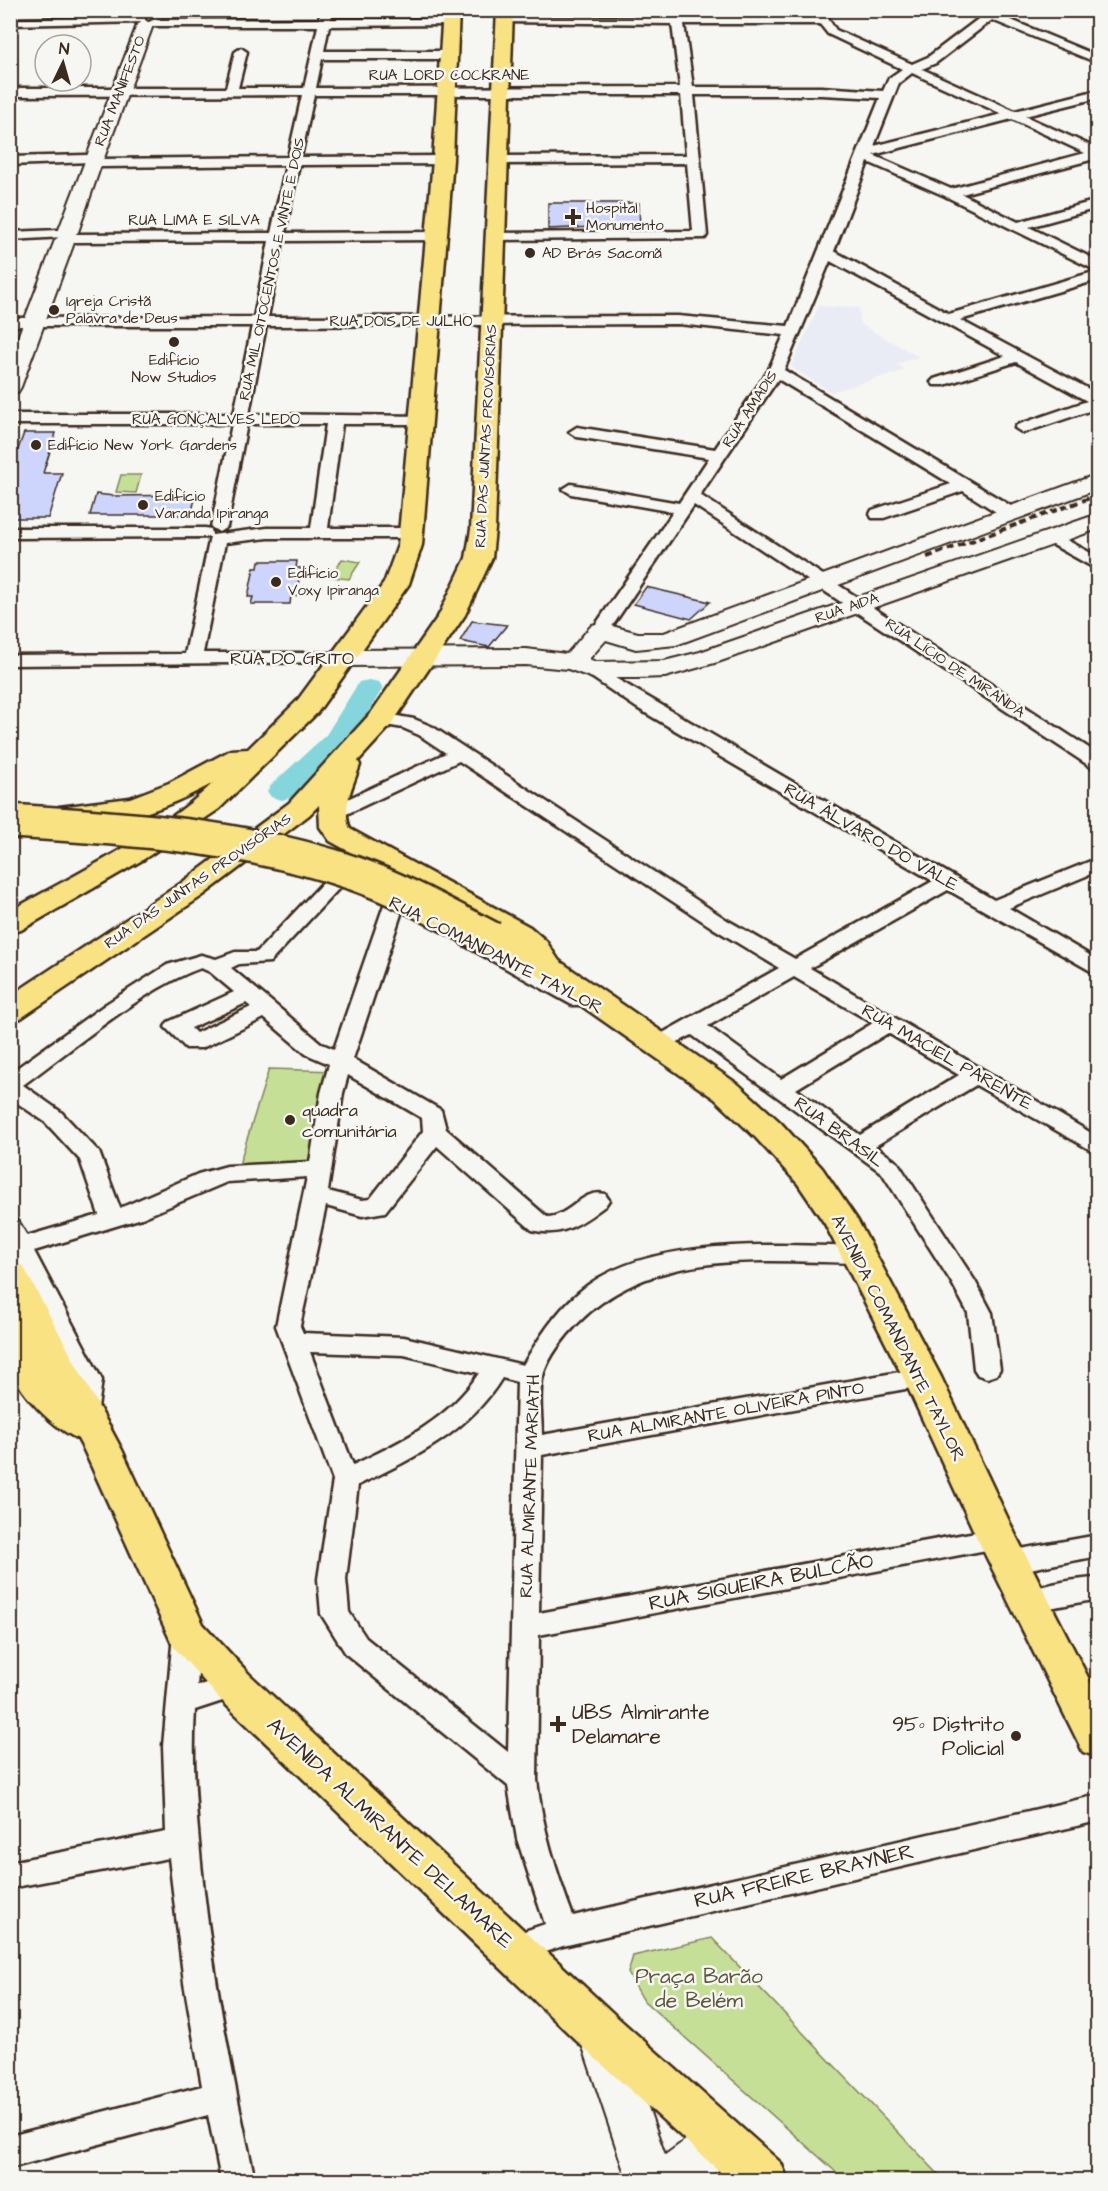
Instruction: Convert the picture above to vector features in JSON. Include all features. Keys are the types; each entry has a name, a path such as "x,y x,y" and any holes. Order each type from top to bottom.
{"main road":[{"name":"RUA DAS JUNTAS PROVISÓRIAS","path":"10,1011 191,890 287,819 349,757 381,719 411,657 452,615 479,558 484,508 484,321 496,236 500,159 496,91 505,15"},
{"path":"10,924 134,853 209,803 287,730 352,658 396,584 407,556 411,533 421,419 437,321 437,236 443,160 452,91 450,55 452,16"},
{"path":"10,810 80,813 133,808 196,781 287,730"},
{"path":"349,757 331,814 333,828 340,835 519,933 536,948 547,968"},
{"name":"AVENIDA COMANDANTE TAYLOR","path":"10,821 145,830 280,853 352,874 402,893 547,968 727,1092 768,1130 810,1176 841,1221 922,1377 1003,1550 1098,1740"},
{"name":"AVENIDA ALMIRANTE DELAMARE","path":"13,1250 83,1413 187,1634 234,1686 600,2032 764,2181"},
{"path":"10,1328 38,1385 52,1403 83,1413"}],"street":[{"path":"995,13 1098,60"},
{"name":"RUA AMADIS","path":"583,666 601,630 776,371 896,77 932,60 995,13"},
{"path":"505,15 822,16 832,32 1097,154"},
{"path":"496,236 699,235 687,91 677,15"},
{"path":"10,22 147,20 172,22 326,16 452,16"},
{"name":"RUA MIL OITOCENTOS E VINTE E DOIS","path":"193,658 278,236 326,16"},
{"name":"RUA MANIFESTO","path":"13,376 35,322 63,236 147,20"},
{"path":"231,92 241,52"},
{"path":"318,55 450,55"},
{"name":"RUA LORD COCKRANE","path":"10,92 821,91 888,95"},
{"path":"867,150 1098,94"},
{"path":"867,150 1098,267"},
{"path":"950,193 1097,154"},
{"path":"500,159 693,159"},
{"path":"10,161 443,160"},
{"path":"1017,226 1098,204"},
{"name":"RUA LIMA E SILVA","path":"10,236 437,236"},
{"path":"826,253 1098,402"},
{"path":"948,319 1098,275"},
{"name":"RUA DOIS DE JULHO","path":"10,322 678,320 792,330"},
{"path":"939,382 1018,357"},
{"path":"776,371 1010,513"},
{"path":"1023,428 1098,402"},
{"name":"RUA GONÇALVES LEDO","path":"10,419 421,419"},
{"path":"320,533 335,419"},
{"path":"577,432 720,455"},
{"name":"RUA AIDA","path":"601,630 636,641 667,640 1098,481"},
{"path":"878,514 966,485"},
{"path":"571,489 686,502"},
{"name":"RUA LÍCIO DE MIRANDA","path":"686,502 825,582 1098,763"},
{"name":"RUA AIDA","path":"583,666 665,669 709,657 858,603 1098,521"},
{"path":"10,533 411,533"},
{"path":"1052,537 1098,565"},
{"name":"RUA DO GRITO","path":"10,660 526,657 583,666"},
{"name":"RUA ÁLVARO DO VALE","path":"583,666 644,704 1096,967"},
{"path":"644,704 635,688 636,683 646,675 665,669"},
{"name":"RUA MACIEL PARENTE","path":"381,719 417,726 668,892 1098,1147"},
{"path":"331,814 459,754"},
{"name":"RUA COMANDANTE TAYLOR","path":"287,819 279,844 284,862 395,902 590,1006 616,1014"},
{"path":"994,907 1098,864"},
{"path":"217,967 235,958 262,958 336,880"},
{"path":"660,1044 948,882"},
{"path":"395,902 332,1093 316,1195 288,1326 346,1480 332,1580 335,1614 343,1630 356,1646 522,1780"},
{"path":"112,1219 91,1157 53,1117 10,1086 114,1009 175,970 201,961 217,967 314,1048 341,1061 433,1115 434,1128 377,1206 362,1208 316,1195"},
{"path":"249,993 176,1027 195,1043 267,1008"},
{"path":"780,1089 889,1023"},
{"name":"RUA BRASIL","path":"692,1025 890,1168 903,1184 963,1281 980,1313 985,1338 987,1369"},
{"path":"859,1146 977,1074"},
{"path":"434,1128 540,1224 555,1226 562,1224 597,1200"},
{"path":"13,1250 112,1219 206,1180 227,1174 320,1169"},
{"name":"RUA ALMIRANTE MARIATH","path":"563,1932 534,1853 525,1813 522,1780 530,1376 540,1351 563,1318 599,1288 643,1267 695,1257 777,1253 858,1255"},
{"path":"294,1342 404,1346 530,1376"},
{"path":"346,1480 444,1425 469,1405 495,1368"},
{"name":"RUA ALMIRANTE OLIVEIRA PINTO","path":"530,1447 922,1377"},
{"name":"RUA SIQUEIRA BULCÃO","path":"525,1627 1003,1550 1098,1545"},
{"path":"1028,1600 1075,1590 1098,1589"},
{"path":"187,1634 181,1702 178,1782 195,1948 220,2097 238,2181"},
{"path":"181,1702 234,1686"},
{"name":"RUA FREIRE BRAYNER","path":"512,1949 563,1932 1098,1808"},
{"path":"10,1875 184,1842"},
{"path":"600,2032 650,2181"},
{"path":"10,2152 220,2097"},
{"path":"668,2181 721,2141"}],"shaded area":[{"path":"819,306 859,308 860,324 919,357 897,364 905,370 831,392 791,367"}],"green space":[{"path":"121,475 141,475 136,493 116,492"},
{"path":"342,559 360,562 349,579 331,577"},
{"name":"quadra comunitária","path":"269,1069 336,1071 319,1169 237,1171"},
{"name":"Praça Barão de Belém","path":"712,1938 944,2180 845,2180 644,2001 628,1973 633,1956"}],"building":[{"name":"Hospital Monumento","path":"548,203 639,203 640,229 616,229 616,226 548,229"},
{"path":"24,433 56,433 43,473 62,473 48,518 10,518 10,471"},
{"name":"Edifício Varanda Ipiranga","path":"96,494 114,496 196,495 191,515 90,515"},
{"name":"Edifício Voxy Ipiranga","path":"259,561 297,561 296,568 301,568 296,596 291,596 290,604 251,604 253,597 248,597 254,568 258,568"},
{"path":"646,587 710,602 691,619 634,604"},
{"path":"472,621 507,625 489,647 460,641"}],"waterway":[{"path":"282,791 337,740 369,688"}],"railway":[{"path":"927,557 1098,495"}],"place":[{"name":"Hospital Monumento","path":"573,217"},
{"name":"AD Brás Sacomã","path":"530,253"},
{"name":"Igreja Cristã Palavra de Deus","path":"54,310"},
{"name":"Edifício Now Studios","path":"174,342"},
{"name":"Edifício New York Gardens","path":"36,445"},
{"name":"Edifício Varanda Ipiranga","path":"143,505"},
{"name":"Edifício Voxy Ipiranga","path":"276,582"},
{"name":"quadra comunitária","path":"290,1120"},
{"name":"UBS Almirante Delamare","path":"558,1724"},
{"name":"95º Distrito Policial","path":"1016,1736"}]}
